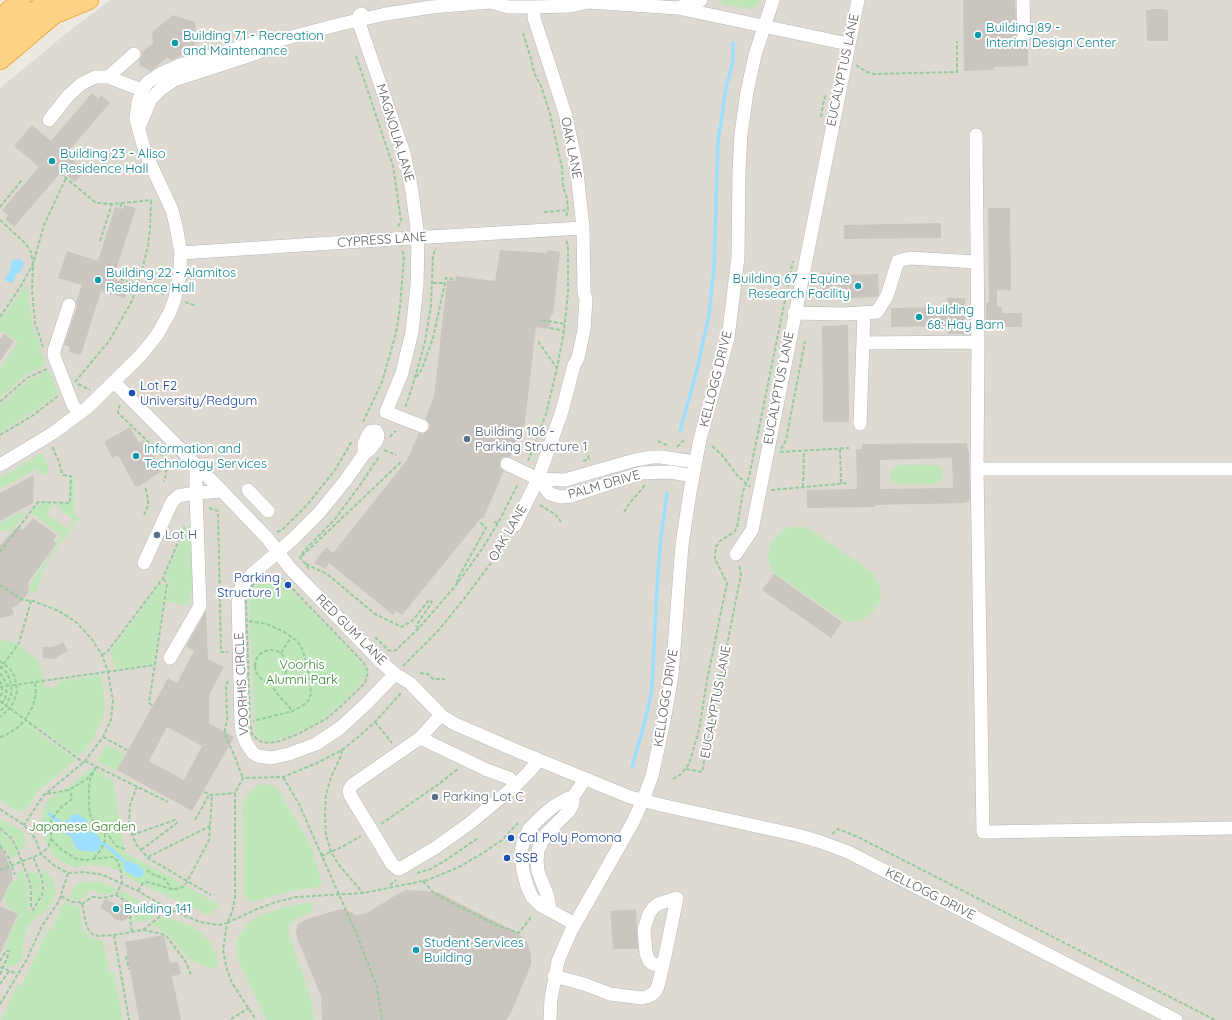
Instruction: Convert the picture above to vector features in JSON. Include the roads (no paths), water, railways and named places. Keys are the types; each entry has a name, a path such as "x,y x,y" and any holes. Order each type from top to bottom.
{"highway":[{"path":"0,18 22,0"},
{"path":"0,41 50,8 71,0"},
{"path":"0,60 50,8 89,0"}],"street":[{"path":"678,8 701,0"},
{"name":"KELLOGG DRIVE","path":"773,0 755,55 747,92 738,170 738,257 728,338 695,462 682,545 672,675 652,776 643,800 797,834 848,852 1176,1020"},
{"name":"EUCALYPTUS LANE","path":"736,554 752,530 794,312 858,0"},
{"path":"1023,0 1024,36"},
{"path":"0,465 53,433 79,414 114,382 145,350 157,335 170,312 177,284 181,253 172,210 145,152 136,118 138,102 142,90 148,82 162,73 180,65 258,42 276,41 358,20 359,16 373,8 405,2 419,2 432,7 493,1 508,7 534,7 572,6 585,1 678,8 848,44"},
{"name":"OAK LANE","path":"515,525 538,479 562,411 574,365 572,356 575,329 580,300 584,293 583,228 576,163 565,113 534,18 534,7"},
{"name":"MAGNOLIA LANE","path":"358,20 404,153 412,191 418,238 417,286 412,332 402,372 386,412 422,426"},
{"path":"139,130 151,99 160,90 174,80 257,53 276,41"},
{"path":"108,77 134,54"},
{"path":"50,120 68,96 81,84 95,77 108,77 142,90"},
{"path":"976,135 978,342 977,469 983,832 1232,828"},
{"name":"CYPRESS LANE","path":"181,253 583,228"},
{"path":"794,312 877,312 887,296 898,261 910,258 977,262"},
{"path":"69,305 54,351 54,356 66,390 79,414"},
{"path":"860,424 864,313"},
{"path":"863,343 978,342"},
{"name":"RED GUM LANE","path":"114,382 268,539 290,568 380,661 395,674 410,683 442,716 467,729 539,760 618,793 643,800"},
{"path":"278,552 319,513 345,482 364,454"},
{"name":"PALM DRIVE","path":"538,479 565,480 635,460 652,457 695,462"},
{"path":"507,464 538,479"},
{"path":"170,658 200,606 196,466"},
{"path":"977,469 1232,469"},
{"name":"PALM DRIVE","path":"538,479 550,494 561,497 571,496 641,473 670,472 693,476"},
{"path":"248,490 268,511"},
{"path":"196,504 222,491"},
{"path":"144,563 172,502 178,496 196,504"},
{"name":"VOORHIS CIRCLE","path":"278,552 246,580 239,592 238,599 242,732 246,744 253,753 265,758 288,754 316,744 340,728 395,674"},
{"path":"442,716 438,718 420,738 352,786 349,790 350,795 394,867 398,869 435,848 458,831 516,785 539,760"},
{"path":"420,738 468,761 509,778 516,785"},
{"path":"576,924 540,904 532,897 527,886 520,853 529,828 554,806 573,797 585,779"},
{"path":"550,1020 554,976 562,950 643,800"},
{"path":"554,976 584,984 610,994 642,998 650,996 655,992 658,986 666,956 677,898 658,904 653,908 649,914 644,929 646,953 649,961 654,964 663,965"}],"water":[{"path":"20,259 24,263 20,273 16,274 13,283 6,281 5,277 9,273 12,260"},
{"path":"77,814 86,819 88,824 86,830 90,833 93,832 100,838 100,849 95,852 79,850 75,846 71,837 60,830 60,826 73,815"},
{"path":"128,861 138,865 143,870 144,872 142,877 139,878 125,871 124,865 125,862"}],"waterway":[{"path":"680,431 697,370 709,315 714,268 718,142 726,88 733,61 733,43"},
{"path":"632,767 652,689 657,587 661,536 667,493"},
{"path":"49,814 62,824"},
{"path":"101,843 106,845 125,862"}],"place":[{"name":"Building 89 - Interim Design Center","path":"978,35"},
{"name":"Building 71 - Recreation and Maintenance","path":"175,43"},
{"name":"Building 23 - Aliso Residence Hall","path":"52,161"},
{"name":"Building 22 - Alamitos Residence Hall","path":"98,280"},
{"name":"Building 67 - Equine Research Facility","path":"858,286"},
{"name":"building 68: Hay Barn","path":"919,317"},
{"name":"Lot F2 University/Redgum","path":"132,393"},
{"name":"Building 106 - Parking Structure 1","path":"467,439"},
{"name":"Information and Technology Services","path":"136,456"},
{"name":"Lot H","path":"157,535"},
{"name":"Parking Structure 1","path":"288,585"},
{"name":"Parking Lot C","path":"435,797"},
{"name":"Cal Poly Pomona","path":"511,838"},
{"name":"SSB","path":"507,858"},
{"name":"Building 141","path":"116,909"},
{"name":"Student Services Building","path":"416,950"}],"park label":[{"name":"Voorhis Alumni Park","path":"302,672"},
{"name":"Japanese Garden","path":"82,827"}]}
